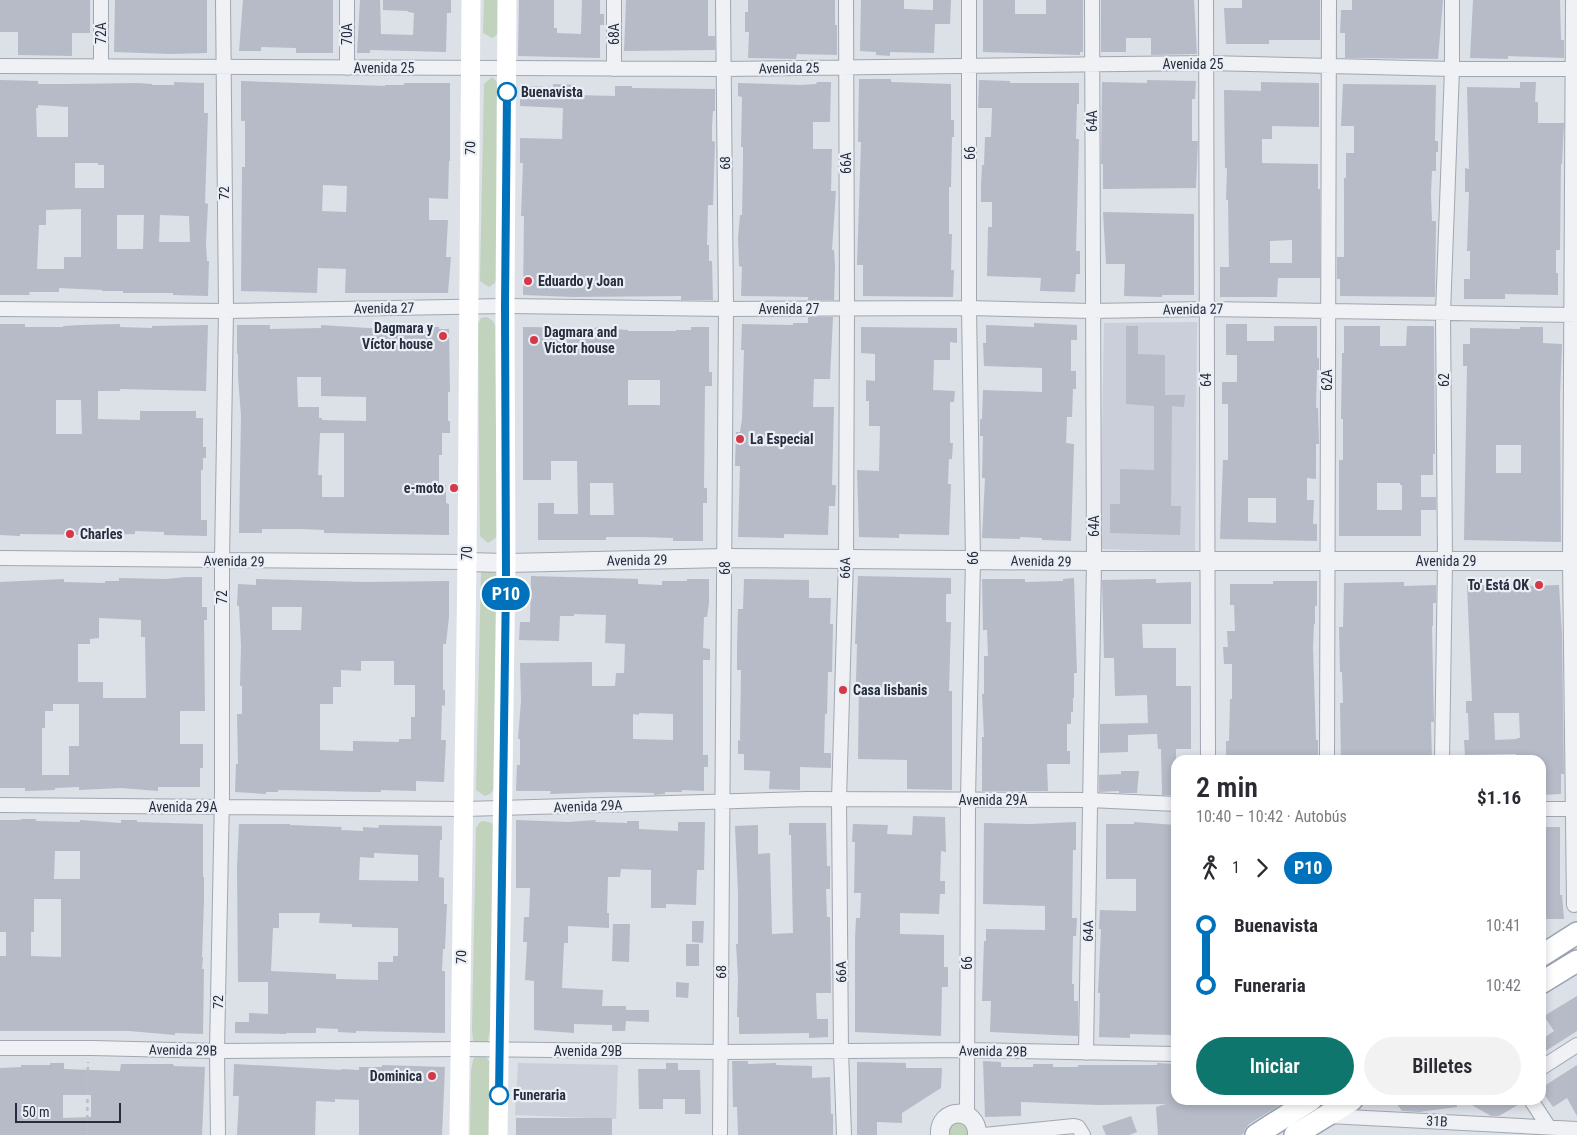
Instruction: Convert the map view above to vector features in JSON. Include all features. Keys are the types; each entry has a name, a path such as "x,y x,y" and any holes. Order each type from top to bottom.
{"main road":[{"name":"70","path":"459,1135 472,0"},
{"path":"498,1135 506,563 507,0"},
{"path":"1546,953 1577,933"},
{"path":"1546,981 1577,962"},
{"path":"1256,1135 1296,1105"},
{"path":"1301,1133 1344,1105"}],"street":[{"name":"72A","path":"101,0 101,65"},
{"name":"72","path":"218,1135 217,1051 226,311 222,67 223,0"},
{"name":"70A","path":"346,0 347,68"},
{"name":"68A","path":"614,0 614,69"},
{"name":"68","path":"720,1135 726,309 723,0"},
{"name":"66A","path":"844,1135 841,1051 839,800 846,559 848,310 846,0"},
{"name":"66","path":"967,1115 968,799 973,560 969,308 969,0"},
{"name":"64A","path":"1086,1053 1094,561 1092,0"},
{"name":"64","path":"1206,0 1208,755"},
{"name":"62A","path":"1327,755 1329,0"},
{"name":"62","path":"1442,755 1445,560 1443,312 1452,69 1452,0"},
{"path":"1572,0 1575,69 1574,905"},
{"name":"Avenida 25","path":"0,66 724,69 1206,63 1452,69 1575,69"},
{"name":"Avenida 27","path":"0,309 226,311 505,306 848,310 969,308 1092,311 1206,309 1327,310 1574,315"},
{"name":"Avenida 29","path":"0,558 506,563 725,558 1206,562 1328,560 1574,561"},
{"name":"Avenida 29A","path":"0,806 464,809 808,799 1090,800 1171,804"},
{"path":"1546,809 1575,809"},
{"path":"1546,1065 1577,1045"},
{"name":"Avenida 29B","path":"0,1048 217,1051 460,1049 500,1051 720,1052 966,1050 1171,1054"},
{"path":"1299,1105 1301,1133"},
{"path":"1534,1105 1548,1126"},
{"path":"940,1135 941,1124 950,1115 961,1113 967,1115 975,1124 977,1135"},
{"name":"31B","path":"1327,1116 1577,1129"},
{"path":"984,1135 1074,1126 1081,1131"}],"path":[{"path":"87,1135 88,1060"}],"shaded area":[{"path":"1197,322 1195,552 1100,549 1104,323"},
{"path":"518,1063 618,1065 616,1119 515,1115"}],"green space":[{"path":"484,0 500,0 499,32 492,38 483,33"},
{"path":"492,77 499,84 497,278 495,283 489,287 480,281 484,84"},
{"path":"487,317 493,321 495,326 497,537 488,543 480,536 478,324 481,318"},
{"path":"484,570 494,571 497,575 494,789 485,796 476,790 481,573"},
{"path":"480,822 492,823 495,828 490,1030 488,1041 481,1050 489,1061 489,1135 470,1135 471,1071 473,1060 480,1050 473,1040 472,1029 476,828"},
{"path":"964,1121 971,1135 945,1135 948,1123"}],"building":[{"path":"0,0 90,0 90,33 72,33 72,56 18,55 18,32 0,32"},
{"path":"115,0 207,0 207,53 114,52"},
{"path":"243,0 333,0 333,53 296,53 296,48 261,47 261,51 239,51"},
{"path":"360,0 380,0 381,34 413,35 414,13 383,10 383,0 451,0 451,13 447,13 446,52 370,50 370,53 357,53"},
{"path":"519,0 554,0 554,28 557,28 557,33 581,34 582,0 600,0 600,14 604,14 604,25 600,25 600,58 518,56"},
{"path":"626,0 708,0 708,36 715,36 715,50 624,51"},
{"path":"748,0 835,0 837,55 797,54 796,59 748,58 749,32 745,32 745,12 748,12"},
{"path":"861,0 904,0 904,9 933,10 933,0 951,0 950,24 935,24 934,53 890,52 890,56 876,55 876,52 860,51"},
{"path":"983,0 1015,0 1015,14 1046,14 1046,0 1083,0 1083,52 1080,52 1080,55 983,52"},
{"path":"1101,0 1194,0 1197,54 1151,55 1151,38 1126,38 1126,52 1101,52"},
{"path":"1242,0 1320,0 1320,40 1269,40 1269,44 1226,44 1224,8 1242,8"},
{"path":"1352,0 1443,0 1438,59 1345,58 1345,33 1340,33 1341,10 1352,10"},
{"path":"1473,0 1560,0 1561,40 1564,40 1564,58 1508,56 1508,59 1470,58"},
{"path":"859,79 891,79 891,82 951,84 951,120 954,120 954,137 952,137 951,187 949,187 949,234 952,234 951,270 954,270 953,297 863,296 863,265 857,265 861,142 858,142"},
{"path":"0,80 38,81 38,84 138,83 174,85 174,82 204,83 204,113 208,113 205,203 208,204 206,243 207,261 209,261 208,296 173,295 173,293 123,293 123,291 59,288 59,292 29,292 30,295 0,295","holes":["38,105 68,107 68,137 37,137 36,108 38,108","75,163 98,163 98,165 104,165 104,188 75,188","81,209 81,257 64,257 64,269 37,269 39,225 46,225 46,210","117,215 144,215 143,249 117,249","160,215 189,216 190,242 159,242"]},
{"path":"979,80 1010,81 1010,83 1079,83 1076,139 1079,139 1076,251 1080,251 1080,274 1076,274 1075,292 1040,291 1041,278 987,276 988,227 992,227 992,202 981,202 981,187 985,137 991,137 992,108 978,108"},
{"path":"1147,80 1196,81 1195,99 1192,99 1192,141 1198,141 1196,188 1103,189 1103,164 1101,164 1102,82 1147,83"},
{"path":"241,81 385,86 404,85 404,83 450,83 448,199 429,198 429,220 448,220 446,257 451,257 448,293 345,293 346,269 318,268 317,293 241,291 242,167 245,167 245,121 241,121","holes":["323,185 347,186 346,212 322,211"]},
{"path":"817,82 831,82 830,122 813,122 813,149 832,149 831,191 836,191 832,250 834,250 835,266 834,300 808,300 808,297 741,296 742,267 739,266 738,238 740,215 742,215 743,147 741,147 742,97 738,96 738,83 801,85 816,84"},
{"path":"1261,82 1319,83 1319,127 1272,126 1272,139 1262,139 1262,163 1318,164 1318,189 1320,189 1320,278 1278,278 1277,297 1220,297 1220,267 1229,267 1224,90 1261,91","holes":["1292,240 1292,263 1270,263 1270,241"]},
{"path":"1520,82 1536,82 1535,102 1538,102 1538,123 1564,123 1561,164 1560,250 1556,250 1558,295 1505,294 1505,299 1464,299 1464,279 1470,279 1470,251 1467,251 1469,192 1465,192 1465,168 1469,169 1467,87 1520,88"},
{"path":"553,84 577,85 576,95 615,96 615,86 715,89 715,111 713,111 712,127 712,141 715,142 713,205 708,205 707,245 709,245 709,261 712,261 713,300 681,300 681,296 573,297 523,295 524,216 521,216 523,163 520,163 520,138 562,139 563,108 520,106 520,86 553,87"},
{"path":"1343,84 1436,85 1435,141 1438,141 1438,152 1436,152 1436,171 1432,171 1431,194 1432,221 1436,221 1435,297 1340,296 1340,279 1337,279 1337,257 1344,257 1344,178 1346,178 1346,153 1354,153 1354,126 1341,126"},
{"path":"1103,212 1194,214 1194,295 1162,295 1162,297 1124,296 1125,264 1106,264"},
{"path":"808,317 833,317 830,379 814,379 813,407 834,407 832,485 836,485 835,506 829,506 828,535 784,534 784,538 738,537 740,466 735,466 736,432 740,432 742,419 744,350 741,350 742,324 793,325 793,323 808,323"},
{"path":"1034,323 1077,325 1077,340 1071,340 1071,371 1076,371 1076,389 1073,389 1072,417 1067,417 1066,443 1074,444 1071,541 1020,537 1020,539 982,538 985,478 982,478 983,436 980,436 980,419 982,419 983,390 1042,392 1042,368 984,366 983,343 986,343 986,325 1034,327"},
{"path":"0,324 25,324 25,327 63,327 120,324 120,327 152,328 152,326 208,325 206,391 120,389 120,391 98,391 98,419 140,420 140,411 196,411 196,418 203,418 203,447 206,447 206,458 203,458 203,470 201,470 201,520 207,520 207,536 164,535 164,532 135,531 135,534 0,535","holes":["56,400 81,400 82,434 56,434"]},
{"path":"1226,324 1247,324 1247,341 1274,341 1274,326 1317,326 1319,370 1317,370 1316,408 1318,408 1319,444 1316,444 1316,479 1307,478 1307,500 1314,500 1313,524 1317,524 1317,541 1220,539 1223,460 1228,460 1228,404 1222,404 1222,382 1237,382 1237,355 1226,355","holes":["1248,498 1276,498 1276,523 1248,522"]},
{"path":"237,325 270,325 270,329 321,328 321,325 384,329 384,327 402,328 402,326 449,329 450,392 448,392 448,421 450,421 450,433 442,433 442,455 439,455 439,485 446,485 446,503 449,504 449,535 324,533 324,530 301,529 262,529 262,533 239,533 241,416","holes":["297,377 321,377 321,396 366,397 366,421 322,420 322,418 319,418 319,407 298,407","320,433 344,433 344,497 322,497 322,475 318,475"]},
{"path":"1126,326 1138,326 1138,354 1165,355 1165,395 1185,395 1184,407 1172,406 1171,506 1181,506 1180,535 1110,533 1110,504 1120,504 1120,469 1154,470 1154,406 1126,404"},
{"path":"1344,326 1380,326 1380,346 1406,346 1407,326 1434,326 1435,454 1433,454 1433,475 1421,475 1421,497 1436,497 1436,510 1421,510 1421,536 1339,536 1339,460 1343,460 1343,419 1341,419 1342,353 1344,353","holes":["1377,483 1400,483 1402,485 1402,510 1377,510"]},
{"path":"523,327 614,327 614,329 628,331 676,331 691,330 691,327 709,327 709,372 712,372 712,386 705,386 704,488 707,488 707,503 703,503 703,541 673,541 673,538 639,537 606,537 606,540 538,540 538,503 554,503 554,514 578,514 577,461 551,461 551,480 523,480","holes":["628,380 660,380 660,405 628,405","590,483 613,483 614,515 590,515"]},
{"path":"861,327 957,328 957,343 950,342 950,360 934,360 933,390 955,391 954,402 950,402 950,443 953,443 952,459 949,459 948,484 951,484 949,535 899,534 899,538 859,537 857,470 879,471 880,426 869,426 869,401 866,401 866,380 875,381 875,354 861,353"},
{"path":"1520,327 1543,327 1543,343 1562,344 1560,397 1561,542 1464,540 1467,366 1463,366 1463,344 1470,344 1470,328 1520,329","holes":["1496,445 1521,445 1521,473 1496,473"]},
{"path":"531,576 638,579 638,584 662,585 662,581 709,579 709,603 707,617 704,617 703,648 710,649 710,660 703,660 703,755 708,755 708,767 704,767 704,791 682,790 682,792 665,792 665,794 654,795 654,793 609,792 550,794 551,791 516,791 517,765 520,765 520,739 518,739 521,701 520,663 592,662 592,686 615,686 616,673 624,673 625,644 605,643 606,615 574,614 574,616 560,616 559,641 519,640 520,622 530,622","holes":["633,714 673,714 673,740 633,739"]},
{"path":"858,576 951,578 951,594 946,594 946,622 951,622 949,691 952,691 952,790 907,789 907,760 858,759 859,683 856,682 857,644 855,644"},
{"path":"202,577 202,607 207,607 207,620 204,620 205,711 180,711 180,744 203,744 203,768 200,768 200,787 158,787 158,791 121,788 79,790 79,787 25,791 25,788 0,788 0,582 64,579 64,582 105,583 105,581 119,581 119,578 166,579","holes":["99,618 141,620 141,637 145,637 146,698 103,698 103,682 78,682 78,644 90,644 90,639 99,638","53,704 79,704 79,746 69,746 69,775 42,775 42,728 45,728 45,711 53,711"]},
{"path":"1074,578 1077,673 1074,673 1071,724 1067,724 1067,751 1070,751 1070,764 1047,764 1048,791 982,791 982,737 984,737 982,694 984,694 984,656 988,656 987,630 983,630 982,579 1025,579 1025,582 1063,581 1063,579"},
{"path":"256,579 365,582 449,581 449,617 446,644 443,644 445,706 442,705 441,740 446,740 444,782 416,781 416,791 278,790 278,792 266,792 266,794 235,792 236,764 238,764 237,714 242,714 242,686 240,686 241,646 239,606 237,606 238,584 256,585","holes":["272,607 302,607 301,630 272,630","361,661 394,661 394,685 415,685 415,717 411,717 411,739 399,739 399,742 353,741 353,751 320,750 320,704 333,704 333,687 341,687 341,670 361,671"]},
{"path":"744,579 809,580 809,598 831,598 830,624 833,624 832,672 828,672 824,753 831,753 831,768 800,767 800,790 769,789 770,771 744,770 744,754 738,754 738,740 740,741 741,670 737,670 738,609 743,609"},
{"path":"1156,579 1156,583 1191,582 1191,624 1142,624 1143,648 1176,648 1176,686 1191,686 1191,749 1176,749 1176,755 1171,755 1171,795 1162,795 1161,749 1158,749 1157,734 1128,735 1128,752 1100,753 1100,724 1148,723 1147,695 1115,696 1114,658 1104,658 1102,580"},
{"path":"1273,581 1317,581 1313,648 1318,755 1226,755 1226,741 1229,741 1230,699 1232,699 1232,664 1224,664 1223,647 1228,647 1227,631 1235,631 1234,605 1230,605 1230,584 1273,584"},
{"path":"1404,582 1404,586 1436,585 1436,603 1433,603 1432,626 1434,722 1431,722 1432,755 1341,755 1340,703 1343,703 1339,627 1343,627 1344,583"},
{"path":"1519,583 1520,586 1559,585 1562,635 1564,774 1561,774 1561,794 1546,795 1546,755 1465,755 1464,740 1469,740 1466,701 1472,701 1467,585","holes":["1494,713 1519,713 1520,738 1495,740"]},
{"path":"1121,771 1139,771 1137,793 1119,793 1119,791 1099,792 1099,775 1121,774"},
{"path":"913,816 945,817 946,852 941,851 940,881 945,881 945,894 940,894 939,914 900,913 900,934 944,935 944,967 948,967 948,987 942,987 941,1036 855,1032 855,938 856,918 860,918 861,893 854,893 855,842 852,842 853,824 888,825 887,834 912,835"},
{"path":"36,819 36,821 80,822 80,820 121,823 121,820 137,820 137,822 203,824 203,1034 175,1033 175,1035 129,1031 0,1031 0,956 6,956 6,932 0,932 0,820","holes":["55,851 80,851 80,879 54,879","34,899 61,899 61,957 31,956 31,932 34,932"]},
{"path":"516,820 568,822 596,820 595,822 627,823 627,821 639,821 639,829 678,831 678,822 705,822 704,870 697,870 696,905 666,904 666,908 651,908 651,870 621,869 620,877 608,877 607,913 609,913 609,928 568,926 568,943 564,943 562,988 603,990 602,1006 626,1006 626,1010 649,1010 649,1022 626,1021 625,1031 612,1031 612,1025 574,1024 574,1033 534,1030 534,981 525,980 527,942 523,942 524,917 529,917 530,888 516,888"},
{"path":"1076,822 1076,850 1073,850 1072,918 1077,918 1076,936 1073,936 1072,984 1074,984 1074,1001 1078,1001 1078,1036 990,1032 991,1001 982,1001 986,929 1045,930 1045,906 983,904 984,823 1031,824"},
{"path":"1134,822 1171,825 1171,1035 1130,1034 1130,1038 1099,1037 1100,910 1136,911 1136,879 1106,879 1106,824 1134,824"},
{"path":"789,823 826,823 827,866 830,866 830,889 826,889 827,917 830,917 831,993 816,993 817,1019 828,1019 828,1037 809,1038 809,1033 739,1034 736,944 738,944 738,893 735,826 758,825 758,854 770,853 772,934 793,933 791,835 789,835"},
{"path":"239,824 290,824 342,827 341,830 363,831 363,827 378,828 379,825 442,826 439,877 444,878 444,904 447,904 442,971 445,971 445,1033 356,1031 356,1033 338,1032 338,1029 316,1028 316,1033 235,1033 235,1022 249,1022 249,1013 268,1014 268,982 238,982 237,867","holes":["374,853 418,855 418,881 359,880 360,857 374,858","279,913 320,913 319,923 352,924 352,927 398,928 398,956 393,956 393,962 378,962 378,980 336,979 336,974 271,971 273,928 279,928"]},
{"path":"1546,827 1560,827 1560,895 1562,895 1564,919 1546,919"},
{"path":"692,921 704,921 703,943 692,942"},
{"path":"613,924 630,924 629,962 612,961"},
{"path":"686,944 699,944 699,966 686,966"},
{"path":"676,982 689,983 688,998 676,997"},
{"path":"1577,996 1577,1031 1546,1051 1546,1037 1554,1031 1546,1019 1546,1015"},
{"path":"732,1061 748,1061 748,1064 776,1063 776,1065 812,1066 812,1078 830,1077 833,1135 738,1135 737,1107 733,1107"},
{"path":"983,1061 1001,1062 1001,1067 1033,1067 1033,1064 1053,1064 1053,1067 1078,1067 1078,1065 1171,1064 1171,1105 1280,1105 1249,1124 1241,1135 1158,1135 1156,1107 1166,1104 1099,1105 1021,1102 1021,1116 985,1117"},
{"path":"857,1062 906,1063 906,1068 942,1068 941,1088 902,1113 902,1123 877,1122 877,1135 857,1135"},
{"path":"50,1063 64,1063 64,1069 120,1071 121,1064 173,1064 174,1066 205,1067 202,1135 0,1135 0,1068 21,1067 21,1065 50,1065","holes":["63,1095 91,1095 91,1117 63,1118"]},
{"path":"666,1063 678,1063 678,1070 700,1070 701,1114 685,1114 685,1099 663,1099 663,1109 639,1109 638,1069 666,1069"},
{"path":"234,1064 341,1070 359,1070 359,1067 382,1067 382,1065 445,1067 442,1135 359,1135 359,1100 335,1099 335,1102 316,1101 315,1135 237,1135 239,1096 233,1096"},
{"path":"1577,1065 1577,1116 1567,1098 1553,1107 1546,1097 1546,1085"},
{"path":"1398,1105 1457,1105 1457,1107 1419,1112 1402,1111"},
{"path":"1472,1105 1518,1105 1499,1116 1491,1116"},
{"path":"1131,1116 1137,1132 1129,1135 1106,1135 1102,1126"},
{"path":"516,1118 612,1118 612,1135 516,1135"}],"bus line":[{"name":"P10","path":"499,1095 506,582 505,306 507,92"}],"place":[{"name":"Buenavista","path":"507,92"},
{"name":"Eduardo y Joan","path":"528,281"},
{"name":"Dagmara y Víctor house","path":"443,336"},
{"name":"Dagmara and Victor house","path":"534,340"},
{"name":"La Especial","path":"740,439"},
{"name":"e-moto","path":"454,488"},
{"name":"Charles","path":"70,534"},
{"name":"To' Está OK","path":"1539,585"},
{"name":"Casa lisbanis","path":"843,690"},
{"name":"Dominica","path":"432,1076"},
{"name":"Funeraria","path":"499,1095"}]}
